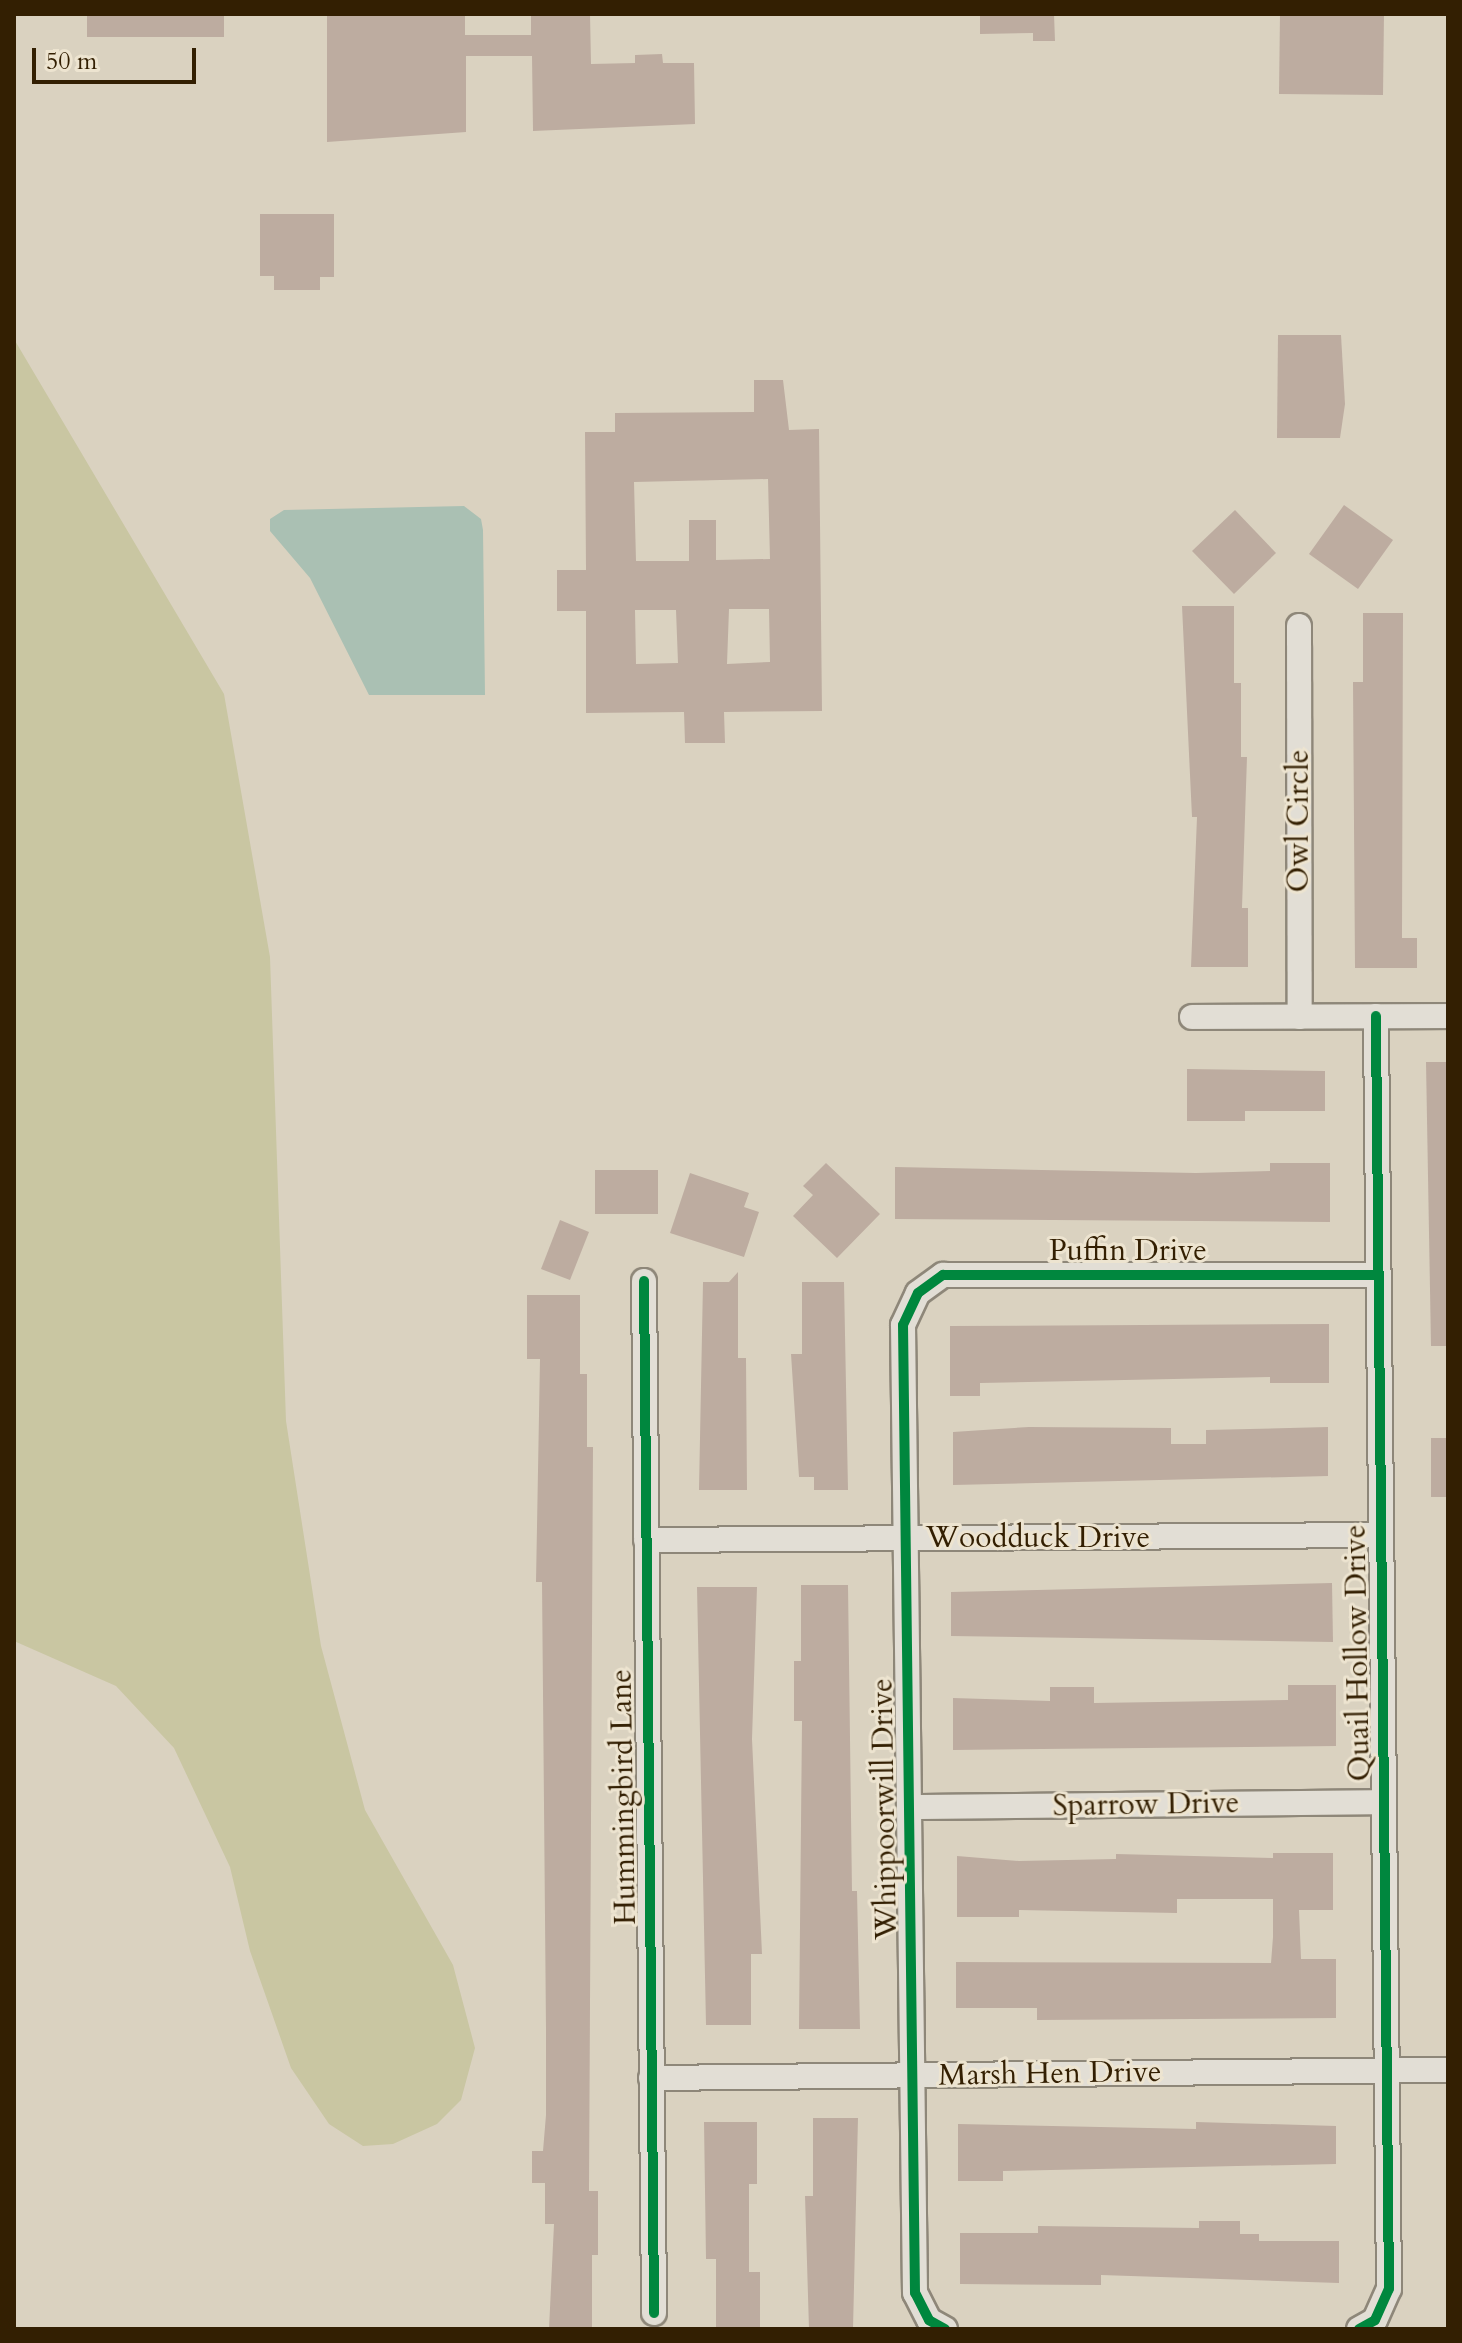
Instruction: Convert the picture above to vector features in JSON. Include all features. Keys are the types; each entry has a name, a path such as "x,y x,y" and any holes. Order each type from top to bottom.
{"street":[{"name":"Owl Circle","path":"1299,626 1300,1017"},
{"name":"Quail Hollow Drive","path":"1359,2329 1375,2320 1389,2289 1376,1016"},
{"path":"1192,1017 1448,1016"},
{"name":"Puffin Drive","path":"903,1325 918,1293 943,1275 1379,1275"},
{"name":"Hummingbird Lane","path":"644,1281 654,2313"},
{"name":"Whippoorwill Drive","path":"903,1325 915,2293 929,2320 945,2329"},
{"name":"Woodduck Drive","path":"646,1540 1381,1535"},
{"name":"Sparrow Drive","path":"909,1807 1384,1802"},
{"name":"Marsh Hen Drive","path":"651,2078 1448,2070"}],"shaded area":[{"path":"14,339 224,694 270,957 286,1421 321,1646 365,1810 453,1965 475,2048 461,2100 437,2124 393,2144 363,2146 329,2124 291,2068 250,1951 230,1867 174,1748 116,1686 14,1641"},
{"path":"464,506 481,519 483,530 485,695 369,695 310,578 270,531 270,519 284,510"}],"building":[{"path":"87,14 224,14 224,37 87,37"},
{"path":"327,14 465,14 465,35 531,35 531,14 590,14 591,64 635,63 635,55 662,54 663,63 694,63 695,124 533,131 532,56 466,56 466,132 327,142"},
{"path":"980,14 1054,14 1055,41 1033,41 1033,33 980,34"},
{"path":"1280,14 1384,14 1383,95 1279,94"},
{"path":"260,214 334,214 334,277 320,277 320,290 274,290 274,276 260,276"},
{"path":"1278,335 1341,335 1345,404 1340,438 1277,438"},
{"path":"754,380 783,380 789,430 819,429 822,711 724,712 725,743 685,743 684,712 586,713 586,611 557,611 557,570 586,570 585,432 615,432 615,413 754,412","holes":["768,479 770,559 716,560 716,520 689,520 689,561 636,561 634,482","729,609 769,609 770,662 727,664","635,610 676,610 678,663 636,664"]},
{"path":"1344,505 1393,540 1358,589 1309,554"},
{"path":"1235,510 1276,553 1234,594 1192,551"},
{"path":"1182,606 1234,606 1234,683 1241,683 1241,757 1247,757 1242,908 1248,908 1248,967 1191,967 1197,817 1192,817"},
{"path":"1363,613 1403,613 1402,938 1417,938 1417,968 1355,968 1353,682 1363,682"},
{"path":"1426,1062 1448,1062 1448,1346 1431,1346"},
{"path":"1187,1069 1325,1071 1325,1111 1245,1111 1245,1121 1187,1121"},
{"path":"826,1163 880,1214 837,1258 793,1216 813,1195 803,1186"},
{"path":"1270,1163 1330,1163 1330,1222 895,1219 895,1167 1196,1173 1270,1171"},
{"path":"595,1170 658,1170 658,1214 595,1214"},
{"path":"690,1173 749,1193 744,1207 759,1212 744,1257 670,1233"},
{"path":"560,1220 589,1232 570,1280 541,1269"},
{"path":"738,1272 738,1358 746,1358 747,1490 699,1490 703,1282 729,1282"},
{"path":"802,1282 844,1282 848,1490 814,1490 814,1477 799,1477 791,1354 802,1354"},
{"path":"527,1295 580,1295 580,1374 587,1374 587,1447 593,1447 589,2191 598,2191 598,2255 592,2255 592,2329 549,2329 554,2224 545,2224 545,2183 532,2183 532,2151 543,2151 546,2029 542,1582 536,1582 540,1359 527,1359"},
{"path":"1329,1324 1329,1383 1270,1383 1270,1377 980,1383 980,1396 950,1396 950,1326"},
{"path":"1029,1427 1171,1428 1171,1444 1206,1444 1206,1430 1328,1427 1328,1476 953,1485 953,1432"},
{"path":"1431,1438 1448,1438 1448,1497 1431,1497"},
{"path":"1332,1583 1333,1642 951,1636 951,1592"},
{"path":"801,1585 848,1585 852,1891 857,1891 860,2029 799,2029 802,1721 794,1721 794,1661 801,1661"},
{"path":"697,1587 757,1587 752,1739 762,1954 751,1954 751,2025 706,2025"},
{"path":"1288,1685 1336,1685 1336,1746 953,1750 953,1698 1050,1701 1050,1687 1094,1687 1094,1703 1288,1700"},
{"path":"1273,1853 1333,1853 1333,1910 1299,1910 1301,1959 1336,1959 1336,2018 1037,2020 1037,2008 956,2008 956,1962 1271,1963 1273,1937 1273,1899 1177,1899 1177,1913 1019,1910 1019,1917 957,1917 957,1856 1019,1861 1116,1859 1116,1854 1273,1858"},
{"path":"813,2118 858,2118 853,2329 809,2329 805,2196 813,2196"},
{"path":"704,2122 757,2122 757,2184 749,2184 749,2272 760,2272 760,2329 716,2329 716,2259 706,2259"},
{"path":"1196,2122 1336,2126 1336,2164 1003,2171 1003,2181 958,2181 958,2124 1196,2129"},
{"path":"1199,2221 1240,2221 1240,2234 1259,2234 1259,2241 1339,2241 1339,2283 1101,2275 1101,2285 960,2284 960,2233 1038,2233 1038,2226 1199,2228"}],"cycle path":[{"path":"1359,2329 1375,2320 1389,2289 1376,1016"},
{"path":"945,2329 929,2320 915,2293 903,1325 918,1293 943,1275 1379,1275"},
{"path":"644,1281 654,2313"}]}
